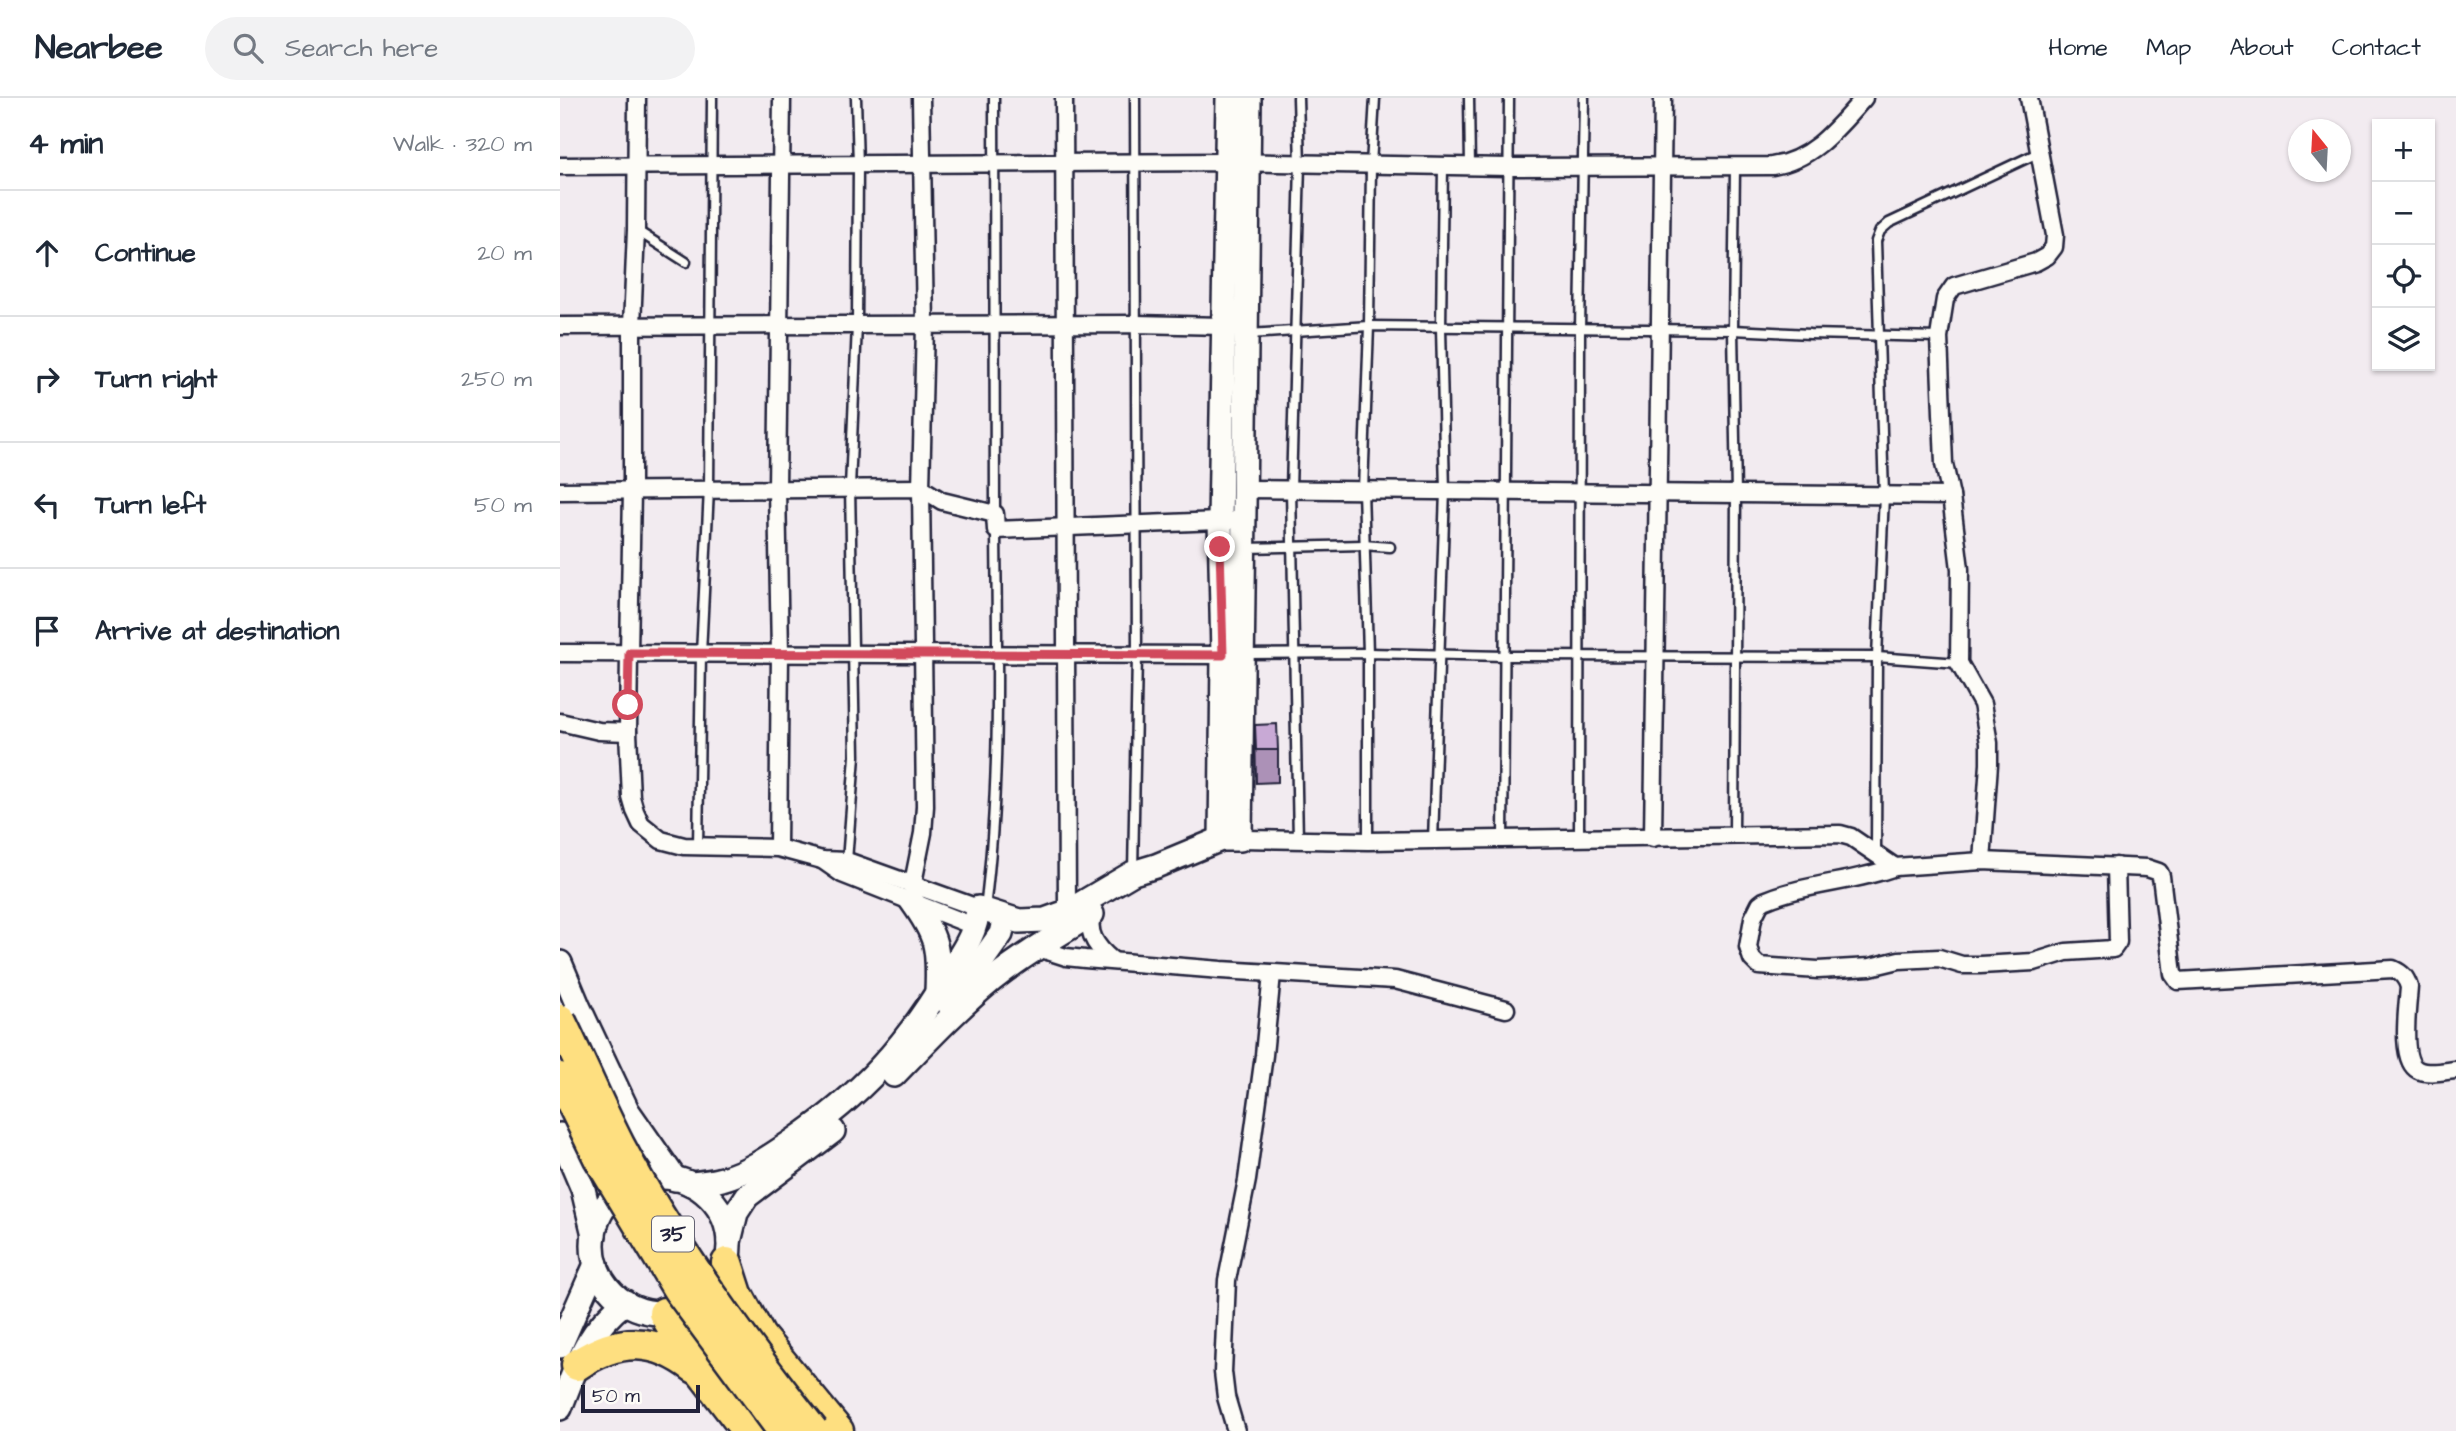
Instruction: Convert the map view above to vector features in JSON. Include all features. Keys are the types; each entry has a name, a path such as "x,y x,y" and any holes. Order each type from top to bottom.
{"highway":[{"name":"35","path":"560,1020 619,1145 668,1226 703,1281 813,1431"},
{"name":"35","path":"560,1078 599,1158 678,1289 783,1431"},
{"path":"728,1253 737,1294 760,1336 838,1431"},
{"path":"664,1313 702,1373 747,1431"},
{"path":"566,1343 598,1352 618,1346 643,1344 669,1350 702,1373"}],"street":[{"path":"637,98 628,732 631,797 641,824 661,840 684,846 778,848 822,860 847,861 912,892 937,945 937,993"},
{"path":"778,848 780,654 777,488 782,98"},
{"path":"912,892 923,833 925,654 921,488 925,325 921,98"},
{"path":"1064,98 1067,912"},
{"path":"1228,98 1237,163 1246,334 1242,548 1232,655 1230,839"},
{"path":"1232,655 1220,520 1223,326 1237,163 1248,98"},
{"path":"1653,838 1663,98"},
{"path":"560,166 1237,163 1735,168 1782,165 1805,156 1827,138 1864,98"},
{"path":"1982,861 1989,743 1982,704 1959,663 1959,569 1951,496 1942,447 1939,337 1945,299 1954,286 2036,262 2047,256 2054,247 2054,223 2029,98"},
{"path":"560,326 1223,326"},
{"path":"560,491 850,486 921,488 942,501 995,522 1066,527 1243,520"},
{"path":"1243,489 1951,496"},
{"path":"560,653 1232,655"},
{"path":"560,722 599,731 628,732"},
{"path":"989,919 1039,921 1067,912 1133,873 1230,839 1433,841 1840,834 1851,837 1895,867"},
{"path":"822,860 842,874 912,892 989,919 1038,948 1066,957 1272,974 1395,980 1506,1009"},
{"path":"2116,866 2118,942 2113,949 2066,952 2034,962 1971,965 1939,958 1899,960 1870,967 1818,970 1759,966 1752,959 1748,947 1753,918 1764,901 1796,890 1863,878 1895,867 1982,861 2116,866 2147,868 2159,872 2161,876 2174,974 2178,981 2393,970 2407,979 2409,986 2406,1049 2411,1064 2423,1072 2456,1070"},
{"path":"560,1136 583,1189 594,1236 596,1264 607,1286 625,1302 642,1310 664,1313 685,1308 704,1298 718,1282 728,1253 736,1213 754,1189 816,1144 865,1103 934,1032 991,981 1137,885 1156,866"},
{"path":"1093,913 1089,925 1092,934 1100,948 1112,960"},
{"path":"594,1236 603,1211 620,1192 644,1180 659,1178 683,1181 719,1180 771,1156 825,1118 881,1069 911,1032 989,919"},
{"path":"934,1032 989,919"},
{"path":"560,963 628,1110 683,1181 704,1192 718,1208 725,1222 728,1253"},
{"path":"1236,1431 1226,1398 1223,1372 1227,1280 1247,1180 1272,974"},
{"path":"560,1408 566,1343 596,1264"},
{"path":"566,1343 584,1348 598,1327 625,1302"}],"lane":[{"path":"698,846 701,653 709,489 712,98"},
{"path":"847,861 855,756 851,654 850,486 857,325 856,98"},
{"path":"989,919 997,654 993,325 994,98"},
{"path":"1133,873 1138,524 1135,98"},
{"path":"1298,98 1300,164 1291,490 1298,840"},
{"path":"1368,841 1368,653 1363,490 1375,98"},
{"path":"1469,98 1470,166"},
{"path":"1503,840 1509,98"},
{"path":"1579,838 1580,329 1584,98"},
{"path":"1876,856 1877,657 1884,495 1876,241 1880,231 1889,223 2040,152"},
{"path":"1433,841 1444,491 1441,328 1443,166"},
{"path":"1734,836 1735,168"},
{"path":"636,230 686,262"},
{"path":"1246,334 1369,326 1733,330 1939,337"},
{"path":"1242,548 1363,545 1390,547"},
{"path":"1232,655 1368,653 1877,657 1959,663"}],"building":[{"path":"1277,724 1278,750 1256,750 1255,725"}],"route":[{"path":"628,705 629,653 1223,655 1220,547"}]}
